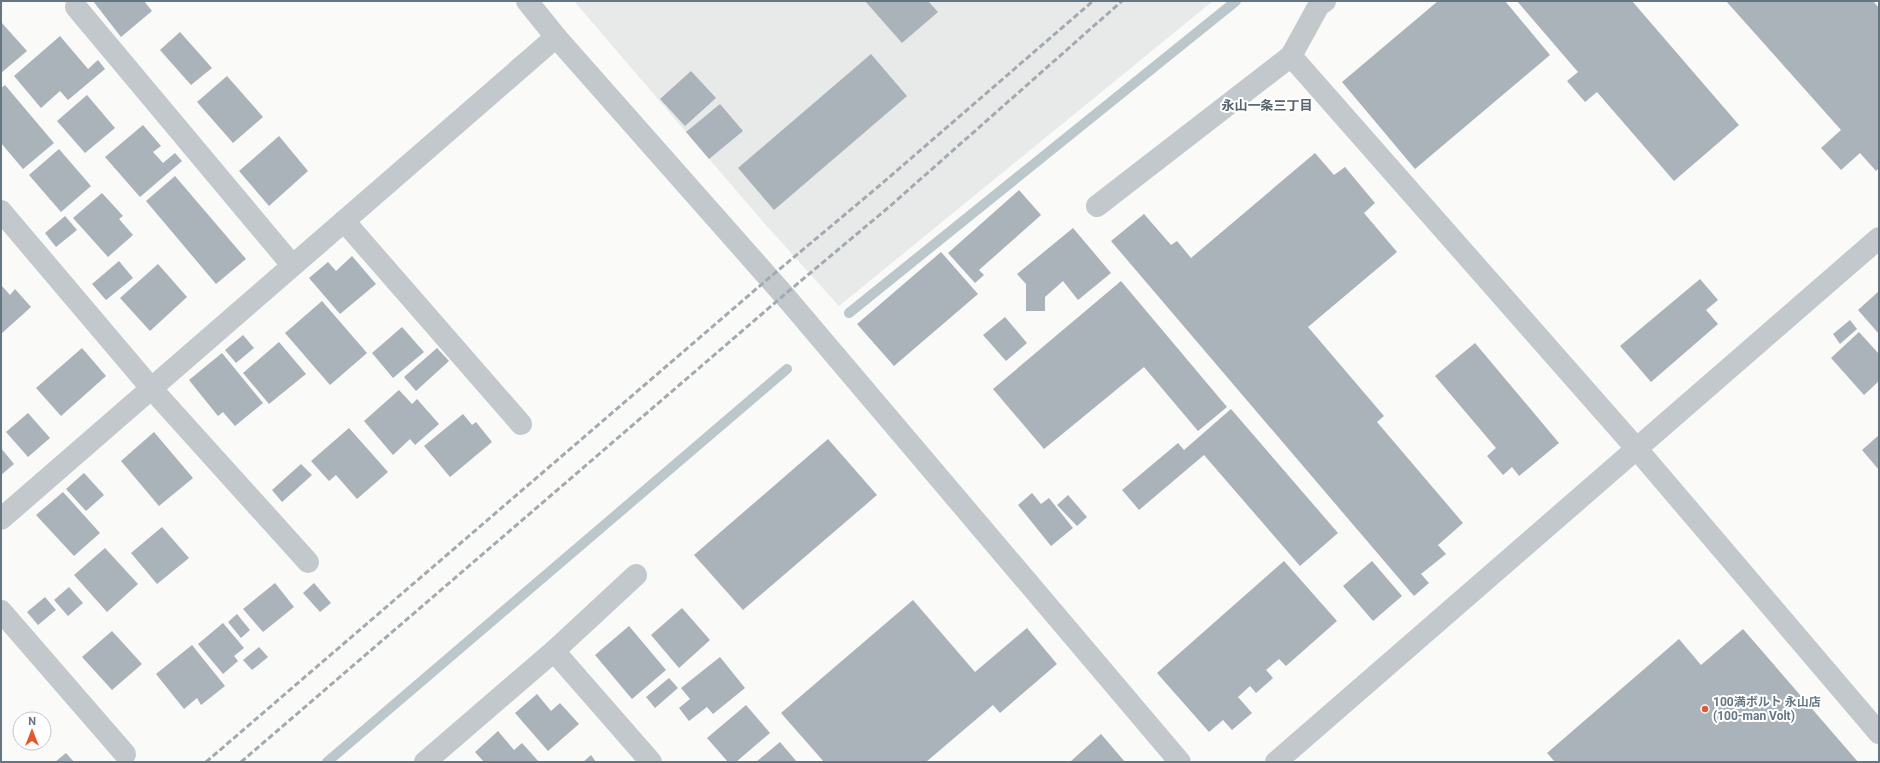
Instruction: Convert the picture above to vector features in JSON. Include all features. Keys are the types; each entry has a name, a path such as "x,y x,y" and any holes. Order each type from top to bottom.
{"street":[{"path":"527,1 556,37 784,295 1180,762"},
{"path":"1097,206 1291,56 1319,5 1325,1"},
{"path":"76,7 292,266"},
{"path":"1,518 556,37"},
{"path":"1291,56 1636,448 1879,733"},
{"path":"1,211 151,388 308,562"},
{"path":"344,221 521,424"},
{"path":"1276,762 1879,238"},
{"path":"425,762 554,651 636,575"},
{"path":"1,611 125,754"},
{"path":"554,651 651,762"}],"shaded area":[{"path":"574,1 1213,1 839,306 764,223"}],"building":[{"path":"93,1 144,1 152,11 121,37"},
{"path":"865,1 928,1 938,12 902,43"},
{"path":"1438,1 1505,1 1550,55 1415,169 1342,82"},
{"path":"1517,1 1632,1 1739,125 1674,181 1597,92 1585,102 1567,81 1578,72"},
{"path":"1726,1 1873,1 1879,8 1879,168 1876,171 1860,153 1841,170 1821,148 1841,130"},
{"path":"1,22 27,51 1,73"},
{"path":"180,32 212,68 191,85 160,50"},
{"path":"60,36 88,69 98,60 105,69 68,100 60,91 41,108 14,76"},
{"path":"871,54 907,96 774,210 738,168"},
{"path":"691,71 716,98 685,126 660,99"},
{"path":"227,76 263,117 233,143 197,102"},
{"path":"5,85 54,143 23,169 1,143 1,88"},
{"path":"87,95 115,128 85,153 57,121"},
{"path":"720,104 743,131 709,159 686,132"},
{"path":"143,125 161,146 153,152 163,163 175,153 182,161 140,197 105,157"},
{"path":"279,136 308,171 269,206 239,171"},
{"path":"59,149 91,186 61,212 29,175"},
{"path":"1315,153 1334,175 1345,167 1375,203 1364,213 1397,252 1308,327 1384,416 1377,422 1463,523 1438,545 1446,554 1421,574 1429,583 1414,596 1111,241 1144,214 1171,245 1177,241 1191,258"},
{"path":"175,176 246,259 216,284 146,201"},
{"path":"1019,190 1041,215 979,270 984,275 975,283 948,253"},
{"path":"102,193 123,216 119,219 133,235 108,257 73,218"},
{"path":"65,216 77,230 56,247 45,233"},
{"path":"1073,228 1111,273 1078,300 1063,281 1045,297 1045,311 1026,311 1026,284 1017,274"},
{"path":"941,252 978,294 894,366 857,324"},
{"path":"352,256 376,284 340,314 309,278 328,262 336,271"},
{"path":"119,261 133,278 106,300 92,284"},
{"path":"158,264 187,297 150,331 120,298"},
{"path":"1700,279 1718,300 1706,310 1718,324 1651,382 1620,346"},
{"path":"1121,281 1227,407 1198,431 1144,367 1044,449 993,389"},
{"path":"1,285 10,295 15,289 31,307 1,334"},
{"path":"1879,291 1879,334 1858,310"},
{"path":"322,301 367,353 330,385 285,333"},
{"path":"1005,317 1027,343 1006,361 983,335"},
{"path":"1850,320 1857,329 1840,344 1833,334"},
{"path":"402,327 424,352 393,378 372,353"},
{"path":"1859,332 1879,354 1879,381 1864,395 1831,358"},
{"path":"243,335 254,348 236,363 225,350"},
{"path":"279,342 306,374 269,404 243,373"},
{"path":"1475,343 1559,443 1519,476 1512,467 1503,475 1487,456 1496,448 1435,376"},
{"path":"82,348 106,376 61,416 36,388"},
{"path":"437,348 449,361 416,391 404,377"},
{"path":"222,353 263,403 235,426 223,412 218,416 189,380"},
{"path":"399,390 412,404 417,399 439,424 415,445 410,439 393,455 364,421"},
{"path":"1231,409 1338,533 1300,566 1204,455 1139,510 1122,490 1178,443 1184,450"},
{"path":"28,413 50,438 28,457 6,432"},
{"path":"463,414 472,425 476,422 492,442 450,477 424,446"},
{"path":"349,428 388,472 357,499 336,475 329,481 311,461"},
{"path":"154,432 193,478 159,506 121,461"},
{"path":"1879,435 1879,470 1862,450"},
{"path":"828,439 877,495 743,610 694,555"},
{"path":"1,448 14,464 1,475"},
{"path":"301,464 312,475 282,502 272,490"},
{"path":"84,473 104,495 86,511 66,489"},
{"path":"63,492 100,533 74,556 36,515"},
{"path":"1032,493 1041,504 1049,498 1073,528 1051,546 1018,505"},
{"path":"1068,495 1087,517 1077,526 1057,505"},
{"path":"162,527 189,558 157,584 131,553"},
{"path":"105,548 138,584 107,612 74,575"},
{"path":"1284,561 1337,621 1286,666 1279,659 1266,670 1273,678 1256,693 1250,686 1238,697 1252,713 1232,730 1223,720 1209,732 1157,673"},
{"path":"1372,561 1402,596 1373,621 1343,586"},
{"path":"275,583 294,607 263,632 243,609"},
{"path":"314,583 331,603 320,612 303,593"},
{"path":"69,587 83,603 68,616 54,600"},
{"path":"45,597 56,610 38,625 27,612"},
{"path":"913,600 975,672 1027,628 1057,664 1000,713 993,705 926,762 824,762 781,713"},
{"path":"682,608 710,640 679,668 651,635"},
{"path":"237,614 250,630 241,638 228,622"},
{"path":"223,623 244,648 234,656 238,661 223,674 198,644"},
{"path":"629,626 666,670 632,699 595,655"},
{"name":"100満ボルト 永山店 (100-man Volt)","path":"1743,629 1858,762 1555,762 1547,753 1679,639 1701,665"},
{"path":"112,631 142,664 112,690 82,657"},
{"path":"192,645 225,686 201,705 197,698 184,709 156,674"},
{"path":"259,647 268,657 252,670 243,660"},
{"path":"720,657 745,688 713,714 707,707 689,721 679,708 690,699 681,688"},
{"path":"669,678 678,688 655,708 646,697"},
{"path":"537,694 551,711 560,703 579,724 548,751 515,713"},
{"path":"746,705 770,733 736,762 728,762 707,738"},
{"path":"498,731 514,750 522,743 539,762 484,762 475,752"},
{"path":"1101,734 1125,762 1070,762"},
{"path":"780,742 797,762 756,762"},
{"path":"66,753 74,762 55,762"},
{"path":"591,755 596,762 583,762"}],"waterway":[{"path":"849,313 1236,1"},
{"path":"327,762 787,369"}],"railway":[{"path":"206,762 1093,1"},
{"path":"241,762 784,295 889,207 1122,1"}],"place":[{"name":"100満ボルト 永山店 (100-man Volt)","path":"1705,709"}],"district":[{"name":"永山一条三丁目","path":"1267,105"}]}
